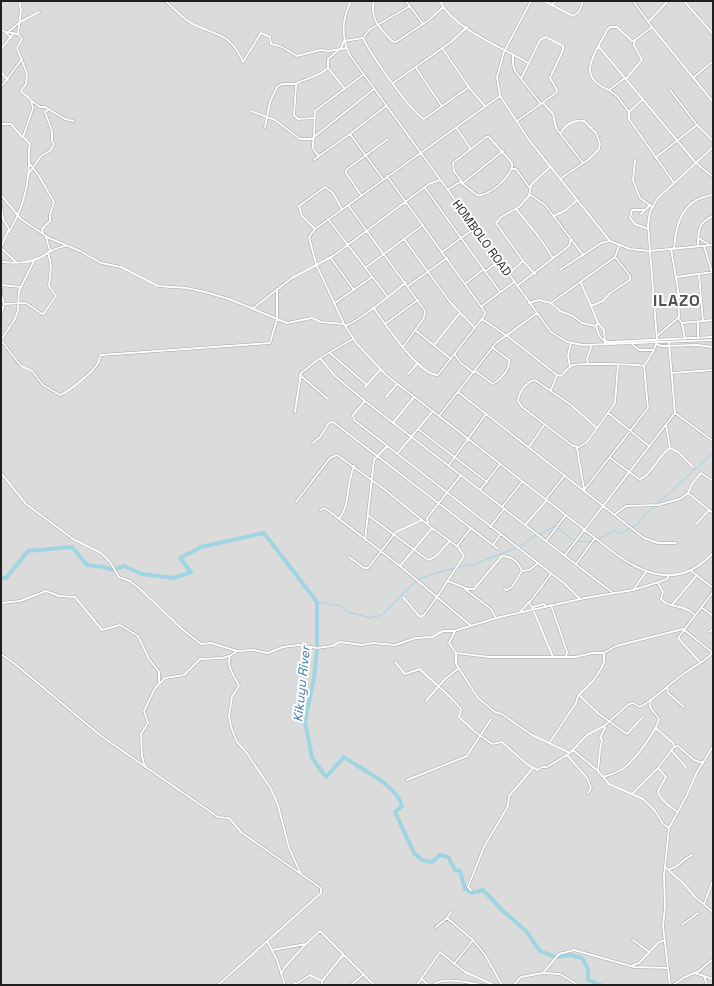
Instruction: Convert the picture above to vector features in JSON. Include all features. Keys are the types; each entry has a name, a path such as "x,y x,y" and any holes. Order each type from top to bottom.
{"street":[{"path":"18,34 21,9 19,1"},
{"path":"165,1 189,22 226,37 239,54 242,62 261,33 270,37 271,44 280,46 297,56 320,50 338,50 347,48"},
{"name":"HOMBOLO ROAD","path":"351,1 344,16 344,41 363,75 551,332 571,343 592,345 656,344 713,340"},
{"path":"374,1 373,12 377,24 392,41 396,42 423,24 443,7"},
{"path":"406,1 423,24"},
{"path":"440,1 443,7 458,22 504,52 528,63"},
{"path":"531,1 504,52 498,70 500,96 529,140 576,201 610,241 619,246 650,251 713,245"},
{"path":"544,1 575,16 583,1"},
{"path":"552,5 556,1"},
{"path":"633,1 648,22 713,102"},
{"path":"648,22 668,1"},
{"path":"684,1 713,34"},
{"path":"363,38 367,31 377,24 410,6"},
{"path":"6,32 20,22 39,12"},
{"path":"629,112 617,96 600,86 589,72 594,54 607,30 614,26 621,29 632,41 635,40"},
{"path":"393,83 416,68 467,27"},
{"path":"609,90 626,79 642,60 634,45 635,40 652,27"},
{"path":"1,29 11,38"},
{"path":"1,33 6,32 18,34 22,39 17,47 27,78 21,91 40,107 44,107 65,119 73,121"},
{"path":"1,49 14,33"},
{"path":"517,121 555,94 557,90 550,78 563,50 562,46 544,37 540,40 522,77"},
{"path":"265,127 272,96 277,87 282,84 296,84 324,73 328,68 328,59 338,50 344,41 363,38"},
{"path":"363,38 393,83 422,118 425,118 441,105 469,87"},
{"path":"599,46 696,163 713,177"},
{"path":"442,48 469,87 485,106"},
{"path":"513,56 514,67 542,103 553,114 554,125 583,163"},
{"path":"1,88 22,59"},
{"path":"693,78 713,61"},
{"path":"328,68 346,89"},
{"path":"416,68 441,105"},
{"path":"1,72 8,80"},
{"path":"319,156 314,151 312,145 314,137 315,111 318,107 346,89 363,75"},
{"path":"296,84 294,115 298,119 314,118"},
{"path":"251,111 279,122 300,139 307,140 314,137 374,89"},
{"path":"670,90 697,125 713,141"},
{"path":"500,96 383,178 314,229 309,241 316,264 334,303 353,339 380,370 629,564 646,572 669,575 690,570 713,553"},
{"path":"643,99 629,112 628,117 655,158 674,183"},
{"path":"23,138 28,125 28,118 33,110 31,100"},
{"path":"314,160 386,106"},
{"path":"28,176 41,156 50,151 54,144 52,141 52,131 45,112 48,110"},
{"path":"560,179 592,156 600,147 598,137 587,123 578,120 564,128 561,133"},
{"path":"1,124 7,122 13,125 23,138 30,143 27,154 29,163 27,188 18,216 1,248 16,263"},
{"path":"655,158 697,125"},
{"path":"456,127 470,148"},
{"path":"350,134 383,178"},
{"path":"489,137 510,160 512,169 505,178 483,196 474,194 463,183 452,166 455,161 470,148 489,137"},
{"path":"361,195 346,171 366,154 388,139"},
{"path":"641,214 713,147"},
{"path":"447,190 458,182 463,183 503,151"},
{"path":"635,160 633,179 640,198 651,206"},
{"path":"4,304 9,305 18,302 27,304 43,314 55,298 55,294 49,286 51,266 49,251 42,228 50,221 54,202 29,163"},
{"path":"535,274 523,261 496,223 502,217 516,209 529,194 530,188 550,167"},
{"path":"512,169 516,169 530,188"},
{"path":"373,307 408,355 432,374 438,375 482,319 485,312 466,283 387,176"},
{"path":"252,309 277,289 316,264 330,258 429,184 440,180"},
{"path":"314,229 302,216 299,207 300,204 320,189 325,187 331,190 342,209"},
{"path":"425,188 500,292"},
{"path":"529,194 543,203 584,256"},
{"path":"1,195 18,216 44,235 82,252 101,263 121,267 160,287 191,288 229,299 290,324 312,318 321,322 349,325 406,282"},
{"path":"685,346 682,323 679,319 672,249 680,217 696,200 713,195"},
{"path":"554,216 566,210 576,201"},
{"path":"1,205 2,219 8,226 9,232"},
{"path":"348,205 406,282 425,311 425,316 403,347"},
{"path":"584,490 648,408 644,366 654,350 657,340 648,229 651,206"},
{"path":"516,209 540,237 553,258"},
{"path":"645,210 632,210 630,218 635,224 648,229"},
{"path":"698,246 698,230 706,218 713,216"},
{"path":"328,219 387,296"},
{"path":"366,268 423,224"},
{"path":"442,252 461,237 476,228"},
{"path":"698,238 709,245"},
{"path":"404,239 459,314 475,328"},
{"path":"517,286 535,274 569,246 571,239"},
{"path":"560,270 584,256 601,243 610,241"},
{"path":"1,262 10,264 35,259 49,251 66,246"},
{"path":"551,303 616,257 619,246"},
{"path":"676,277 713,272 704,246"},
{"path":"591,306 603,301 610,293 630,280 630,276 616,257"},
{"path":"330,258 354,290"},
{"path":"408,286 447,258"},
{"path":"35,259 19,291 18,310 15,320 1,340 21,366 32,371 43,385 60,395 78,383 97,364 98,358 101,355 267,344 271,341 277,319 277,289"},
{"path":"466,283 499,261"},
{"path":"509,274 523,261"},
{"path":"699,274 703,321"},
{"path":"334,303 372,277"},
{"path":"482,306 514,282"},
{"path":"580,283 598,323 604,330 605,345"},
{"path":"1,285 21,287"},
{"path":"1,289 4,304 1,316"},
{"path":"386,324 418,300"},
{"path":"529,303 539,300 551,303 560,311 573,316 582,323 596,326"},
{"path":"439,416 497,342 537,313"},
{"path":"434,345 459,314"},
{"path":"482,319 507,336 557,375 561,376 570,367 583,364 618,365 630,363 644,366"},
{"path":"657,336 673,321 679,319"},
{"path":"682,323 713,320"},
{"path":"698,322 698,338"},
{"path":"596,326 600,338 605,341 685,341 713,337"},
{"path":"415,330 434,345 492,384 507,371 510,364 509,360 493,348"},
{"path":"295,412 300,375 308,366 353,339"},
{"path":"570,367 568,355 571,343"},
{"path":"565,555 675,413 670,343"},
{"path":"632,344 639,350 654,350"},
{"path":"656,344 658,346 697,345 713,347"},
{"path":"583,364 587,359 592,345"},
{"path":"330,352 366,386 380,370"},
{"path":"320,358 335,376 365,401 613,593"},
{"path":"587,359 588,364"},
{"path":"408,374 418,362"},
{"path":"577,447 587,442 616,400 618,365"},
{"path":"672,373 713,370"},
{"path":"300,375 328,399"},
{"path":"551,391 557,375"},
{"path":"584,490 577,447 522,407 518,401 520,393 532,380 535,380 597,428"},
{"path":"386,396 397,384"},
{"path":"458,392 646,539 658,543 676,543"},
{"path":"394,423 414,396"},
{"path":"365,401 352,417 446,493 565,584 580,599"},
{"path":"397,454 433,411"},
{"path":"608,413 649,446"},
{"path":"675,413 713,441"},
{"path":"448,466 486,414"},
{"path":"313,443 320,437 329,423 333,422 378,455 498,549"},
{"path":"529,447 545,424"},
{"path":"666,425 670,448"},
{"path":"418,429 487,482"},
{"path":"365,540 369,516 371,479 374,460 387,446"},
{"path":"610,458 639,479 644,478 660,457 670,448"},
{"path":"670,448 678,452 693,467"},
{"path":"296,502 334,456 341,456 457,546 464,556 424,616 420,617 403,597"},
{"path":"480,490 500,464"},
{"path":"339,519 346,508 350,477 354,466"},
{"path":"1,473 26,504 73,539 101,554 109,561 119,577 129,581 140,589 188,634 201,644 212,643 237,651 253,650 268,653 283,646 294,645 317,648 331,646 340,642 362,645 373,643 395,645 416,638 432,637 443,631 456,630 532,608 546,607 580,599 633,590 658,583 667,579 669,575"},
{"path":"615,514 626,506 658,505 680,499 688,493 692,484 702,473 713,481"},
{"path":"428,525 427,518 438,502 461,475"},
{"path":"525,524 565,475"},
{"path":"490,527 522,482"},
{"path":"688,493 713,513"},
{"path":"321,510 324,508 400,566 436,598 470,625"},
{"path":"696,524 709,510"},
{"path":"546,541 566,515"},
{"path":"369,516 430,560 435,557 450,541"},
{"path":"349,557 364,568 368,568 394,534 422,520"},
{"path":"400,566 432,528"},
{"path":"457,546 471,528"},
{"path":"493,545 500,535"},
{"path":"576,564 595,538"},
{"path":"448,581 471,590 474,589 502,556 508,556 514,560 522,572"},
{"path":"504,589 507,590 512,587 522,572 529,570 537,564"},
{"path":"690,570 713,588"},
{"path":"633,590 646,572"},
{"path":"518,613 551,574"},
{"path":"672,606 697,575"},
{"path":"658,583 663,592 661,599 667,605 686,609 695,615"},
{"path":"464,587 491,609 496,618"},
{"path":"1,603 20,601 46,591 59,596 75,597 103,630 120,625 138,636 149,659 158,672 159,684"},
{"path":"700,662 678,640 683,629 713,592"},
{"path":"529,601 529,605 532,608 553,657"},
{"path":"676,601 680,608"},
{"path":"551,605 565,646 566,657"},
{"path":"701,607 713,616"},
{"path":"395,662 405,674 420,669 452,698 461,709 459,717 481,737 492,744 502,742 520,759 538,770 542,767 547,768 570,753 587,735 604,726 629,704 633,703 640,707 700,662 707,659 713,652 683,629"},
{"path":"456,653 489,657 566,657 604,653 616,646 683,629"},
{"path":"456,630 449,643 456,653 455,662 478,698 490,708 508,717 532,735 550,742 570,753"},
{"path":"709,632 713,630"},
{"path":"145,767 142,756 141,734 148,723 144,712 159,684 167,676 184,675 188,672 192,665 200,659 223,658 230,656 237,651"},
{"path":"550,742 576,703 579,695 593,681 601,669 604,662 604,653"},
{"path":"1,654 18,666 100,735 218,817 229,818 242,832 321,888 322,892 218,985"},
{"path":"230,656 229,660 232,672 239,686 232,697 229,716 231,727 237,742 246,752 271,789 278,806 289,848 302,874"},
{"path":"426,702 438,686 459,668"},
{"path":"667,687 668,693 684,707"},
{"path":"579,695 599,714 627,734 643,717"},
{"path":"603,777 624,768 638,754 656,728 659,719 650,707 651,700"},
{"path":"407,780 467,756 481,737 491,719"},
{"path":"598,771 602,740 600,738 606,728 604,726"},
{"path":"656,728 694,760 703,763"},
{"path":"673,743 674,747"},
{"path":"632,794 658,768 674,747 678,746"},
{"path":"670,985 663,941 665,867 669,828 687,795 696,774 713,746"},
{"path":"573,750 614,787 643,799 655,811 663,824 669,828"},
{"path":"672,750 686,767"},
{"path":"567,755 587,778 591,788 588,793"},
{"path":"471,890 468,887 472,873 484,847 508,806 509,796 533,768"},
{"path":"658,768 666,777 658,793 665,803 678,812"},
{"path":"668,869 672,869 692,854"},
{"path":"665,867 713,912"},
{"path":"704,904 713,880"},
{"path":"436,927 447,918 451,912"},
{"path":"682,925 698,913"},
{"path":"447,918 473,940 488,958 502,985"},
{"path":"281,975 285,966 320,931 374,985"},
{"path":"454,964 473,940"},
{"path":"633,940 649,952"},
{"path":"266,941 277,960 285,985"},
{"path":"630,966 639,963 659,942 663,941"},
{"path":"272,950 306,944"},
{"path":"543,973 559,954 569,950 584,952 630,966 668,968"},
{"path":"417,985 440,952 465,972 494,985"},
{"path":"322,985 322,981 343,955"},
{"path":"674,985 685,976 695,973 713,959"},
{"path":"514,985 521,977 543,973 560,974 578,985"},
{"path":"695,973 713,979"},
{"path":"292,982 296,984 310,975 322,981"},
{"path":"351,985 363,975"},
{"path":"704,976 707,985"},
{"path":"421,978 428,985"},
{"path":"434,985 439,981 460,981 482,985"}],"shaded area":[{"path":"1,1 713,1 713,985 1,985"}],"waterway":[{"path":"658,503 713,453"},
{"path":"599,539 615,530 620,534 639,523 645,514 654,507"},
{"path":"540,534 555,526"},
{"path":"558,528 573,540"},
{"name":"Kikuyu River","path":"1,578 6,578 28,551 72,547 87,565 104,567 113,570 124,566 142,574 174,578 191,572 180,558 201,547 264,533 317,602 317,648 314,678 305,721 312,758 326,777 344,757 385,784 393,791 402,806 395,812 414,853 422,860 432,862 440,855 448,857 455,870 460,871 465,889 472,893 483,890 503,911 526,931 540,951 556,957 571,955 582,958 588,969 588,980 601,985"},
{"path":"519,547 536,535"},
{"path":"578,541 590,542"},
{"path":"459,567 475,564 516,548"},
{"path":"419,579 455,568"},
{"path":"317,602 340,606 348,612 370,618 382,615 415,582"}],"district":[{"name":"ILAZO","path":"677,300"}]}
